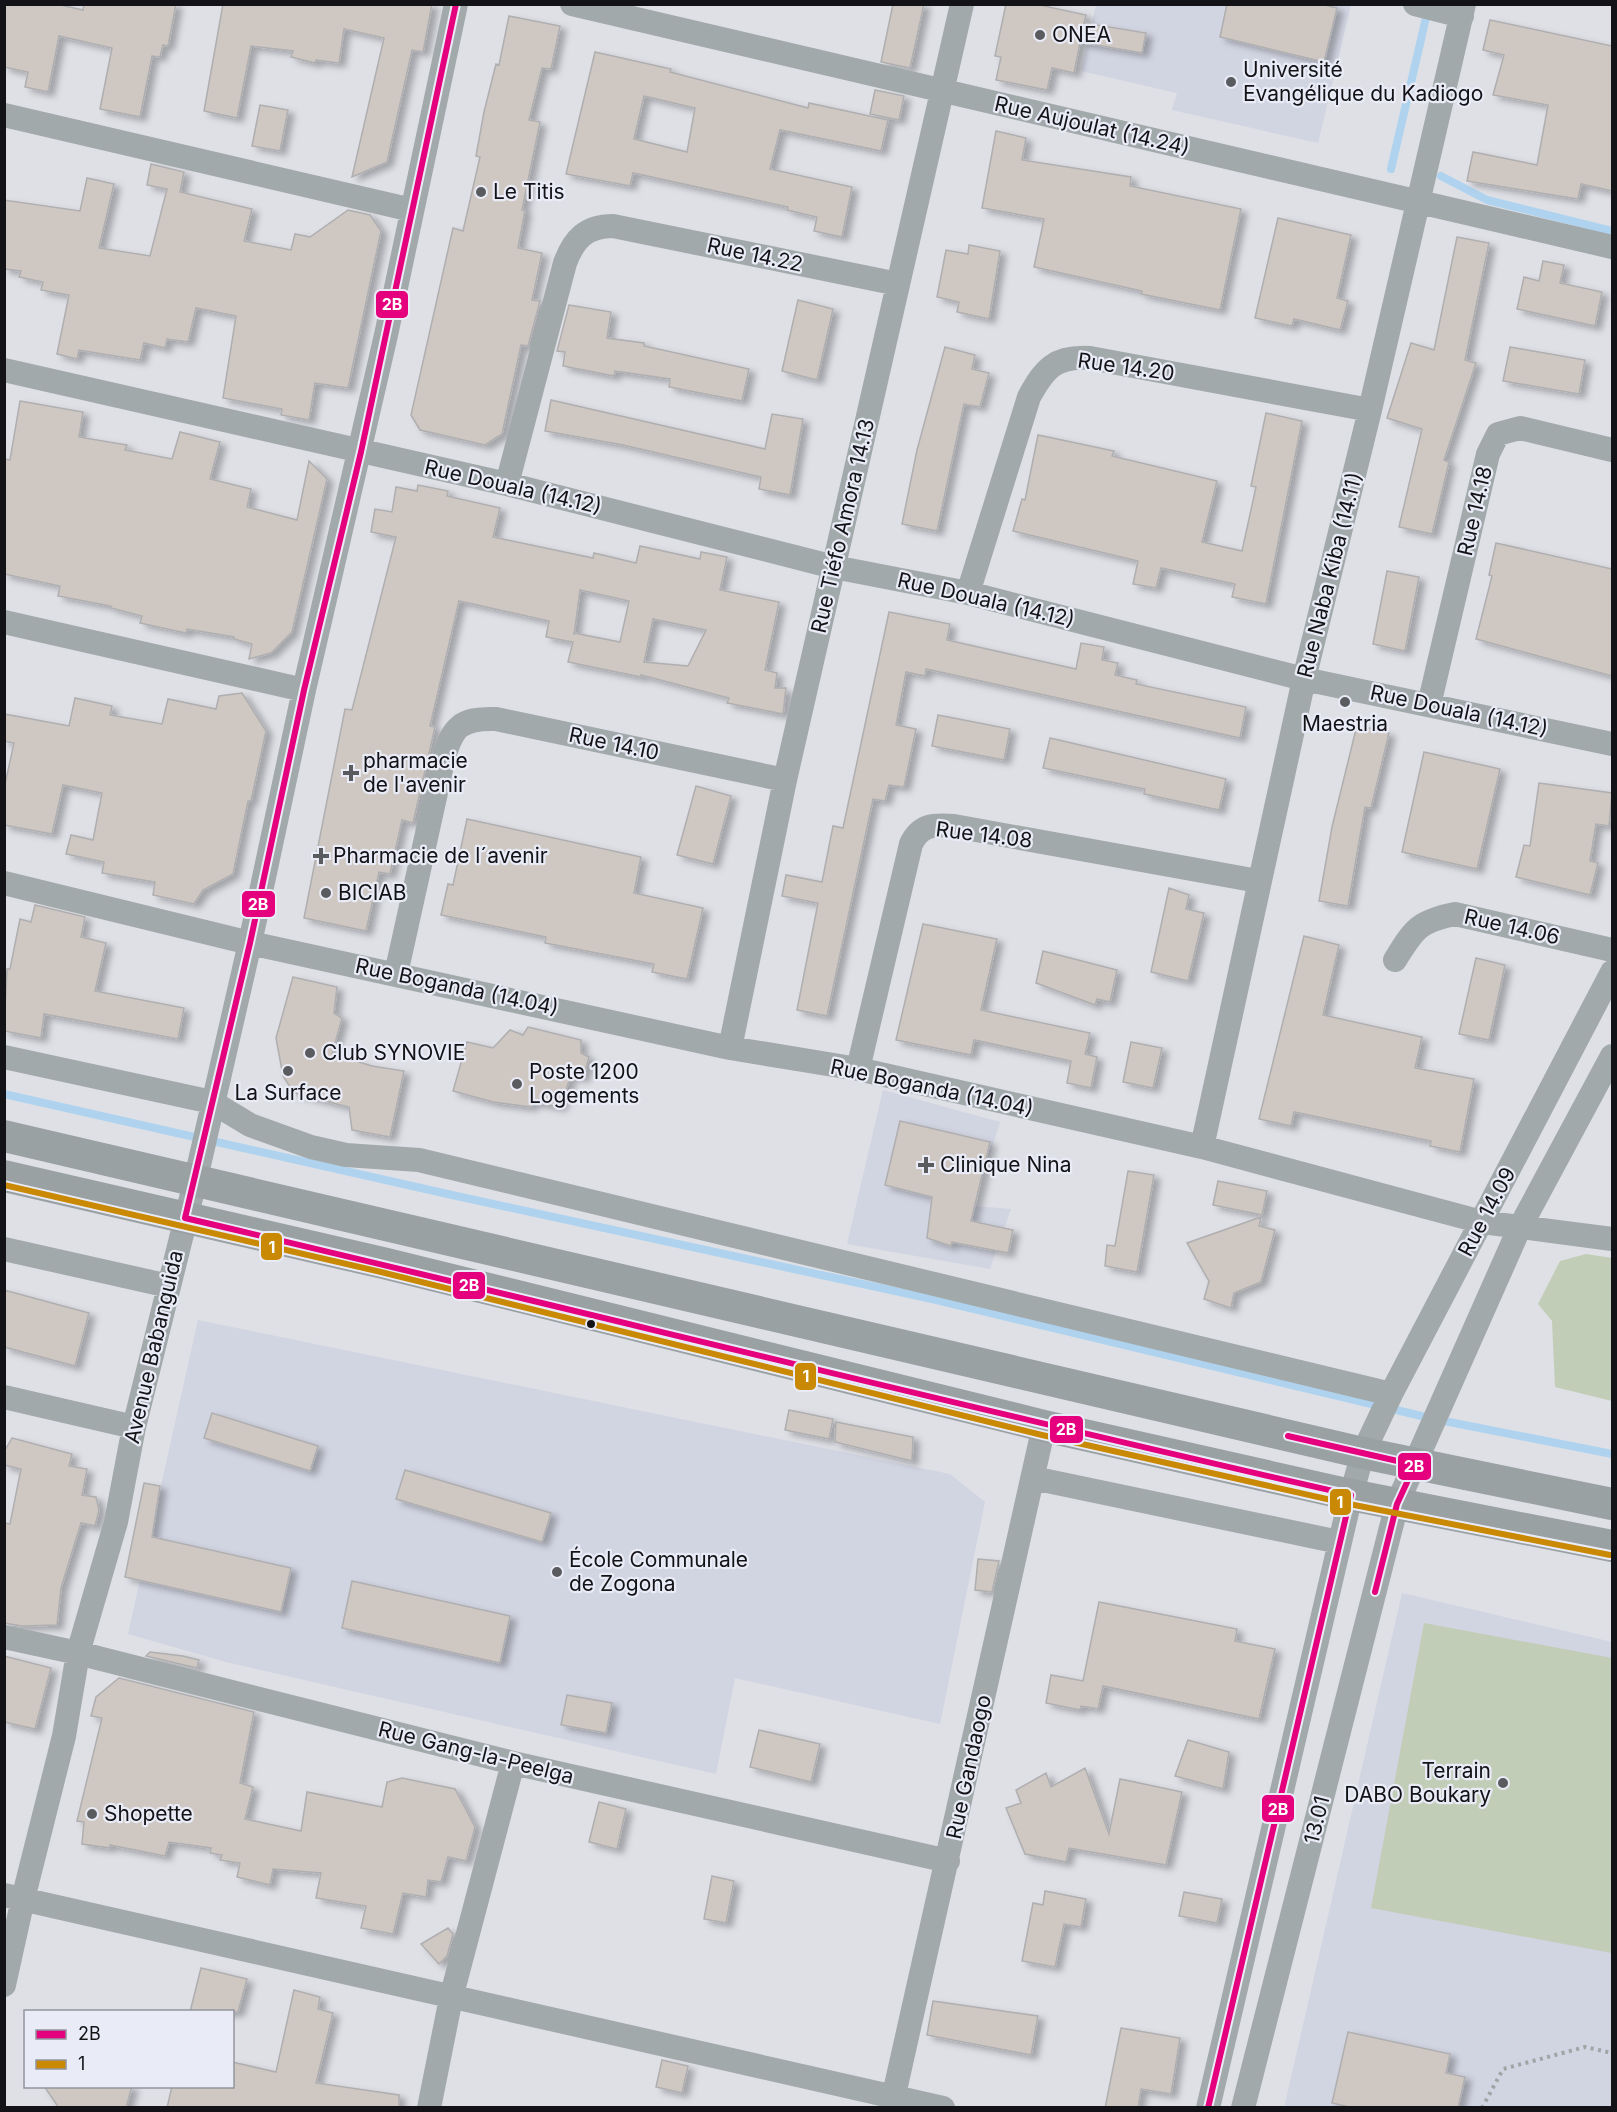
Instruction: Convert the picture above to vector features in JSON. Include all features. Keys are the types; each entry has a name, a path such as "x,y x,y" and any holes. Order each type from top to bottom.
{"main road":[{"path":"4,1136 196,1178 1363,1454 1612,1504"},
{"path":"4,1176 591,1313 1044,1426 1351,1495 1612,1546"}],"street":[{"name":"Avenue Babanguida","path":"4,1985 14,1897 64,1736 78,1653 116,1522 134,1427 196,1178 250,943 304,690 361,452 456,4"},
{"name":"Rue Aujoulat (14.24)","path":"572,4 1612,247"},
{"name":"Rue Tiéfo Amora 14.13","path":"730,1048 785,780 962,4"},
{"path":"1415,4 1463,10"},
{"name":"Rue Naba Kiba (14.11)","path":"1202,1147 1258,881 1304,679 1420,203 1463,10"},
{"path":"4,115 412,210"},
{"name":"Rue 14.22","path":"507,484 571,248 589,230 613,226 898,284"},
{"name":"Rue 14.20","path":"968,593 1029,397 1042,373 1059,361 1072,357 1090,358 1370,410"},
{"name":"Rue Douala (14.12)","path":"4,370 507,484 834,567 968,593 1304,679 1612,744"},
{"name":"Rue 14.18","path":"1429,705 1488,454 1498,434 1520,428 1612,450"},
{"path":"4,622 304,690"},
{"name":"Rue 14.10","path":"396,974 449,738 458,726 475,718 496,719 785,780"},
{"name":"Rue 14.08","path":"858,1070 911,844 917,832 923,828 938,824 954,826 1258,881"},
{"name":"Rue Boganda (14.04)","path":"4,884 250,943 730,1048 858,1070 1202,1147 1482,1222 1519,1229 1612,1239"},
{"name":"Rue 14.06","path":"1395,960 1410,936 1429,919 1455,914 1612,950"},
{"name":"Rue 14.09","path":"1363,1454 1391,1394 1612,972"},
{"name":"Rue 14.09","path":"1415,1465 1519,1229 1612,1056"},
{"path":"4,1057 212,1102 250,1125 311,1147 346,1155 419,1160 1391,1394"},
{"path":"4,1249 169,1286"},
{"path":"4,1397 134,1427"},
{"name":"Rue Gandaogo","path":"892,2102 1044,1426"},
{"name":"13.01","path":"1208,2108 1351,1495 1363,1454"},
{"name":"13.01","path":"1243,2108 1397,1504 1415,1465"},
{"path":"1033,1478 1340,1542"},
{"name":"Rue Gang-la-Peelga","path":"4,1637 78,1653 513,1763 948,1861"},
{"path":"429,2108 451,1998 513,1763"},
{"path":"14,1897 892,2102 943,2108"}],"path":[{"path":"1482,2108 1503,2069 1586,2047 1612,2053"}],"shaded area":[{"name":"Université Evangélique du Kadiogo","path":"1096,5 1351,5 1318,143 1172,110 1177,93 1081,71"},
{"name":"Clinique Nina","path":"883,1090 1000,1122 974,1206 1011,1209 990,1269 847,1244"},
{"name":"École Communale de Zogona","path":"198,1320 950,1474 985,1502 940,1724 735,1678 716,1774 226,1662 128,1634"},
{"path":"1402,1593 1612,1642 1612,2107 1284,2108"}],"green space":[{"path":"1586,1254 1612,1258 1612,1401 1555,1387 1552,1321 1538,1304 1560,1261"},
{"name":"Terrain DABO Boukary","path":"1424,1623 1612,1658 1612,1953 1371,1908"}],"building":[{"path":"4,4 56,4 83,10 84,4 176,4 168,46 163,45 160,57 152,56 140,117 100,109 112,48 59,36 48,92 25,87 28,72 4,67"},
{"path":"223,4 432,4 423,52 412,50 387,162 352,177 384,38 344,29 339,63 316,60 315,63 291,57 293,51 251,46 237,118 204,111"},
{"path":"893,4 924,4 910,68 881,62"},
{"name":"ONEA","path":"1006,4 1035,4 1086,15 1084,23 1146,33 1142,53 1080,42 1074,73 1052,68 1047,90 996,80 1001,57 995,56"},
{"path":"1227,4 1321,4 1337,8 1324,62 1220,37"},
{"path":"509,16 560,26 551,69 542,68 529,120 540,122 522,210 525,210 518,248 542,253 532,300 540,301 528,346 521,345 502,434 485,445 420,430 411,415 453,228 463,231 480,157 476,156 484,112 496,64 499,65"},
{"path":"1490,20 1612,46 1612,191 1581,184 1578,199 1467,181 1473,152 1537,165 1548,105 1493,95 1504,55 1483,50"},
{"path":"595,52 671,69 670,72 808,108 809,103 888,120 881,151 780,130 770,169 852,187 842,237 814,231 817,217 787,210 788,207 633,173 630,186 566,174","holes":["644,96 695,108 687,152 634,139"]},
{"path":"875,90 904,96 899,120 870,114"},
{"path":"260,105 288,110 280,151 252,146"},
{"path":"996,131 1026,138 1022,160 1131,177 1130,186 1241,209 1220,310 1141,294 1142,291 1034,267 1044,219 982,208"},
{"path":"151,164 184,172 180,192 252,209 244,241 291,250 295,234 310,237 348,210 370,215 381,231 348,388 315,383 309,420 281,415 282,409 223,398 236,316 196,308 188,342 167,339 165,348 144,343 140,360 79,350 77,359 57,354 69,295 41,290 43,282 19,277 21,271 4,269 4,200 80,211 87,178 114,184 99,248 150,256 167,189 147,185"},
{"path":"1278,218 1351,235 1337,298 1348,301 1340,330 1294,319 1292,326 1255,318"},
{"path":"1457,237 1489,243 1465,360 1476,363 1444,460 1449,462 1432,534 1399,527 1422,429 1387,418 1411,343 1434,350"},
{"path":"969,245 1000,251 989,319 957,312 959,302 937,297 946,250 968,254"},
{"path":"1543,261 1564,265 1560,283 1602,292 1595,326 1517,309 1524,277 1539,281"},
{"path":"798,300 833,309 817,380 782,371"},
{"path":"569,305 611,312 607,338 644,343 644,346 749,369 742,401 669,387 670,379 615,371 614,376 563,366 565,352 557,351"},
{"path":"945,347 975,355 972,369 989,373 980,407 964,404 937,531 902,524 917,450"},
{"path":"1510,347 1585,360 1579,394 1503,381"},
{"path":"551,400 765,449 772,414 803,419 790,495 759,489 761,477 623,445 545,431"},
{"path":"20,401 83,412 79,437 127,445 125,450 172,459 180,432 220,442 210,479 251,489 247,507 297,520 309,461 327,479 292,632 271,653 249,659 252,644 234,639 234,637 187,629 186,633 140,623 142,616 111,608 111,606 58,596 60,586 4,574 4,459 10,460"},
{"path":"1266,413 1302,421 1266,604 1232,597 1235,584 1161,568 1156,588 1133,584 1138,561 1013,531 1022,499 1025,500 1038,435 1114,451 1112,456 1217,481 1202,542 1242,551 1256,487 1251,486"},
{"path":"418,485 448,491 447,496 500,508 493,537 593,558 594,553 636,563 640,546 700,559 701,552 727,557 720,590 779,602 765,670 777,673 775,688 786,688 783,714 727,703 729,698 641,675 641,677 568,662 573,642 546,637 549,621 459,601 430,726 435,727 413,823 402,820 390,874 379,872 366,931 304,918 345,709 352,710 396,537 371,532 375,509 392,512 396,487 417,491","holes":["580,590 629,601 620,642 574,633","653,619 706,630 688,666 644,662"]},
{"path":"1496,543 1612,569 1612,676 1476,639 1492,576 1489,575"},
{"path":"1387,571 1419,577 1405,651 1373,644"},
{"path":"889,612 950,624 947,640 1076,669 1081,643 1104,647 1102,660 1118,663 1115,675 1137,680 1136,684 1246,707 1240,738 926,669 925,676 906,672 896,725 916,729 904,787 889,785 885,801 873,799 827,1016 797,1010 818,903 782,896 786,875 822,882 833,826 843,828"},
{"path":"242,693 266,731 251,801 248,801 233,874 203,890 194,904 153,895 155,882 102,873 104,862 66,854 71,835 93,840 102,793 63,785 52,834 4,825 4,789 14,743 4,741 4,714 69,726 75,698 112,706 110,715 162,724 168,699 216,709 219,696"},
{"path":"938,715 1010,729 1004,760 932,746"},
{"path":"1357,725 1389,733 1371,808 1365,807 1348,906 1319,901 1332,827"},
{"path":"1050,738 1226,779 1219,810 1144,794 1145,789 1043,768"},
{"path":"1424,752 1500,769 1477,869 1402,852"},
{"path":"1539,783 1612,793 1609,826 1596,824 1590,861 1598,863 1590,895 1516,877 1524,845 1530,846"},
{"path":"696,786 731,796 713,864 677,855"},
{"path":"467,819 641,857 634,893 703,908 687,979 652,972 654,964 545,943 546,937 441,915 448,884 453,885"},
{"path":"1169,888 1189,895 1186,909 1204,913 1188,981 1151,972"},
{"path":"35,905 85,917 81,937 106,943 95,991 184,1008 178,1039 44,1014 41,1038 4,1031 7,969 10,969 20,919 31,922"},
{"path":"923,924 997,939 981,1010 1090,1033 1085,1054 1097,1057 1091,1088 1067,1083 1071,1061 974,1040 971,1055 896,1040"},
{"path":"1304,936 1339,945 1323,1015 1422,1037 1415,1068 1474,1079 1460,1152 1430,1146 1431,1141 1294,1112 1291,1126 1259,1119"},
{"path":"1043,951 1117,970 1110,1002 1097,999 1095,1005 1036,983"},
{"path":"1476,958 1505,965 1489,1040 1459,1034"},
{"path":"293,977 337,987 334,1013 342,1018 332,1054 372,1066 404,1071 390,1137 352,1130 349,1107 294,1093 283,1076 276,1038"},
{"path":"528,1027 581,1040 581,1053 589,1057 583,1078 571,1075 560,1107 533,1102 531,1107 493,1102 453,1091 467,1042 493,1048 510,1030 523,1035"},
{"path":"1131,1042 1162,1048 1153,1088 1123,1082"},
{"path":"900,1121 990,1142 971,1221 1013,1230 1008,1253 952,1242 951,1246 927,1238 932,1197 885,1185"},
{"path":"1128,1171 1154,1175 1137,1272 1105,1266 1107,1245 1115,1246"},
{"path":"1218,1181 1267,1191 1262,1215 1213,1205"},
{"path":"1261,1217 1259,1226 1275,1230 1261,1282 1234,1293 1231,1308 1204,1299 1209,1281 1187,1243"},
{"path":"4,1290 89,1313 75,1366 4,1347"},
{"path":"789,1410 833,1419 829,1439 785,1430"},
{"path":"212,1413 318,1446 310,1471 204,1438"},
{"path":"836,1422 913,1437 912,1461 835,1442"},
{"path":"12,1438 72,1454 69,1466 87,1469 82,1495 96,1497 99,1510 95,1526 81,1523 61,1588 57,1625 22,1626 4,1623 4,1523 10,1524 21,1469 4,1465 4,1452"},
{"path":"405,1470 551,1513 542,1542 396,1499"},
{"path":"144,1483 160,1486 152,1537 291,1568 281,1612 125,1577"},
{"path":"978,1559 999,1561 992,1592 975,1590"},
{"path":"352,1581 510,1616 500,1663 342,1628"},
{"path":"1099,1602 1237,1629 1235,1641 1275,1649 1259,1719 1103,1686 1098,1709 1081,1706 1080,1710 1046,1703 1051,1675 1083,1681"},
{"path":"150,1652 199,1660 197,1668 146,1656"},
{"path":"4,1656 51,1668 35,1729 4,1722"},
{"path":"119,1678 254,1712 240,1783 253,1787 245,1819 301,1831 307,1792 382,1807 387,1782 402,1778 455,1789 475,1827 466,1861 448,1857 441,1882 428,1880 426,1897 403,1893 393,1934 361,1928 366,1906 316,1898 321,1873 273,1869 270,1885 237,1877 240,1863 220,1860 222,1855 210,1853 211,1848 169,1842 165,1856 110,1845 110,1848 82,1844 84,1822 77,1821 102,1718 91,1716 96,1697"},
{"path":"567,1695 612,1703 606,1733 561,1725"},
{"path":"759,1730 820,1744 811,1782 750,1767"},
{"path":"1188,1740 1229,1752 1223,1789 1175,1776"},
{"path":"1085,1768 1109,1834 1120,1779 1182,1792 1166,1865 1069,1848 1066,1862 1025,1854 1006,1808 1021,1803 1016,1790 1046,1773 1051,1787"},
{"path":"599,1802 626,1809 617,1849 589,1842"},
{"path":"712,1876 734,1881 726,1923 704,1919"},
{"path":"1045,1891 1086,1899 1081,1927 1064,1924 1055,1967 1022,1961 1033,1903 1043,1905"},
{"path":"1184,1892 1222,1899 1217,1923 1179,1916"},
{"path":"448,1928 453,1934 447,1956 439,1964 421,1944"},
{"path":"201,1968 247,1979 238,2012 234,2010 190,2010"},
{"path":"294,1990 320,1997 318,2009 333,2013 316,2083 399,2095 399,2108 167,2108 172,2088 234,2088 234,2062 276,2072"},
{"path":"933,2001 1038,2016 1031,2055 927,2035"},
{"path":"1121,2028 1180,2038 1171,2094 1141,2089 1138,2108 1105,2108"},
{"path":"1348,2032 1450,2054 1446,2073 1465,2077 1458,2108 1354,2108 1332,2103"},
{"path":"662,2060 688,2066 682,2093 656,2087"},
{"path":"45,2088 131,2088 126,2108 59,2108"}],"waterway":[{"path":"1391,169 1428,9"},
{"path":"1441,176 1487,200 1612,231"},
{"path":"4,1094 452,1195 932,1299 1434,1419 1612,1454"}],"transit line":[{"name":"2B","path":"456,4 361,452 304,690 250,943 185,1218 1351,1495 1208,2108"},
{"name":"1","path":"4,1185 381,1272 1042,1435 1349,1504 1610,1555"},
{"name":"2B","path":"1288,1436 1415,1465 1397,1504 1375,1592"}],"place":[{"name":"ONEA","path":"1040,35"},
{"name":"Université Evangélique du Kadiogo","path":"1231,82"},
{"name":"Le Titis","path":"481,192"},
{"name":"Maestria","path":"1345,702"},
{"name":"pharmacie de l'avenir","path":"351,773"},
{"name":"Pharmacie de l´avenir","path":"321,856"},
{"name":"BICIAB","path":"326,893"},
{"name":"Club SYNOVIE","path":"310,1053"},
{"name":"La Surface","path":"288,1071"},
{"name":"Poste 1200 Logements","path":"517,1084"},
{"name":"Clinique Nina","path":"926,1165"},
{"name":"École Communale de Zogona","path":"557,1572"},
{"name":"Terrain DABO Boukary","path":"1503,1783"},
{"name":"Shopette","path":"92,1814"}]}
